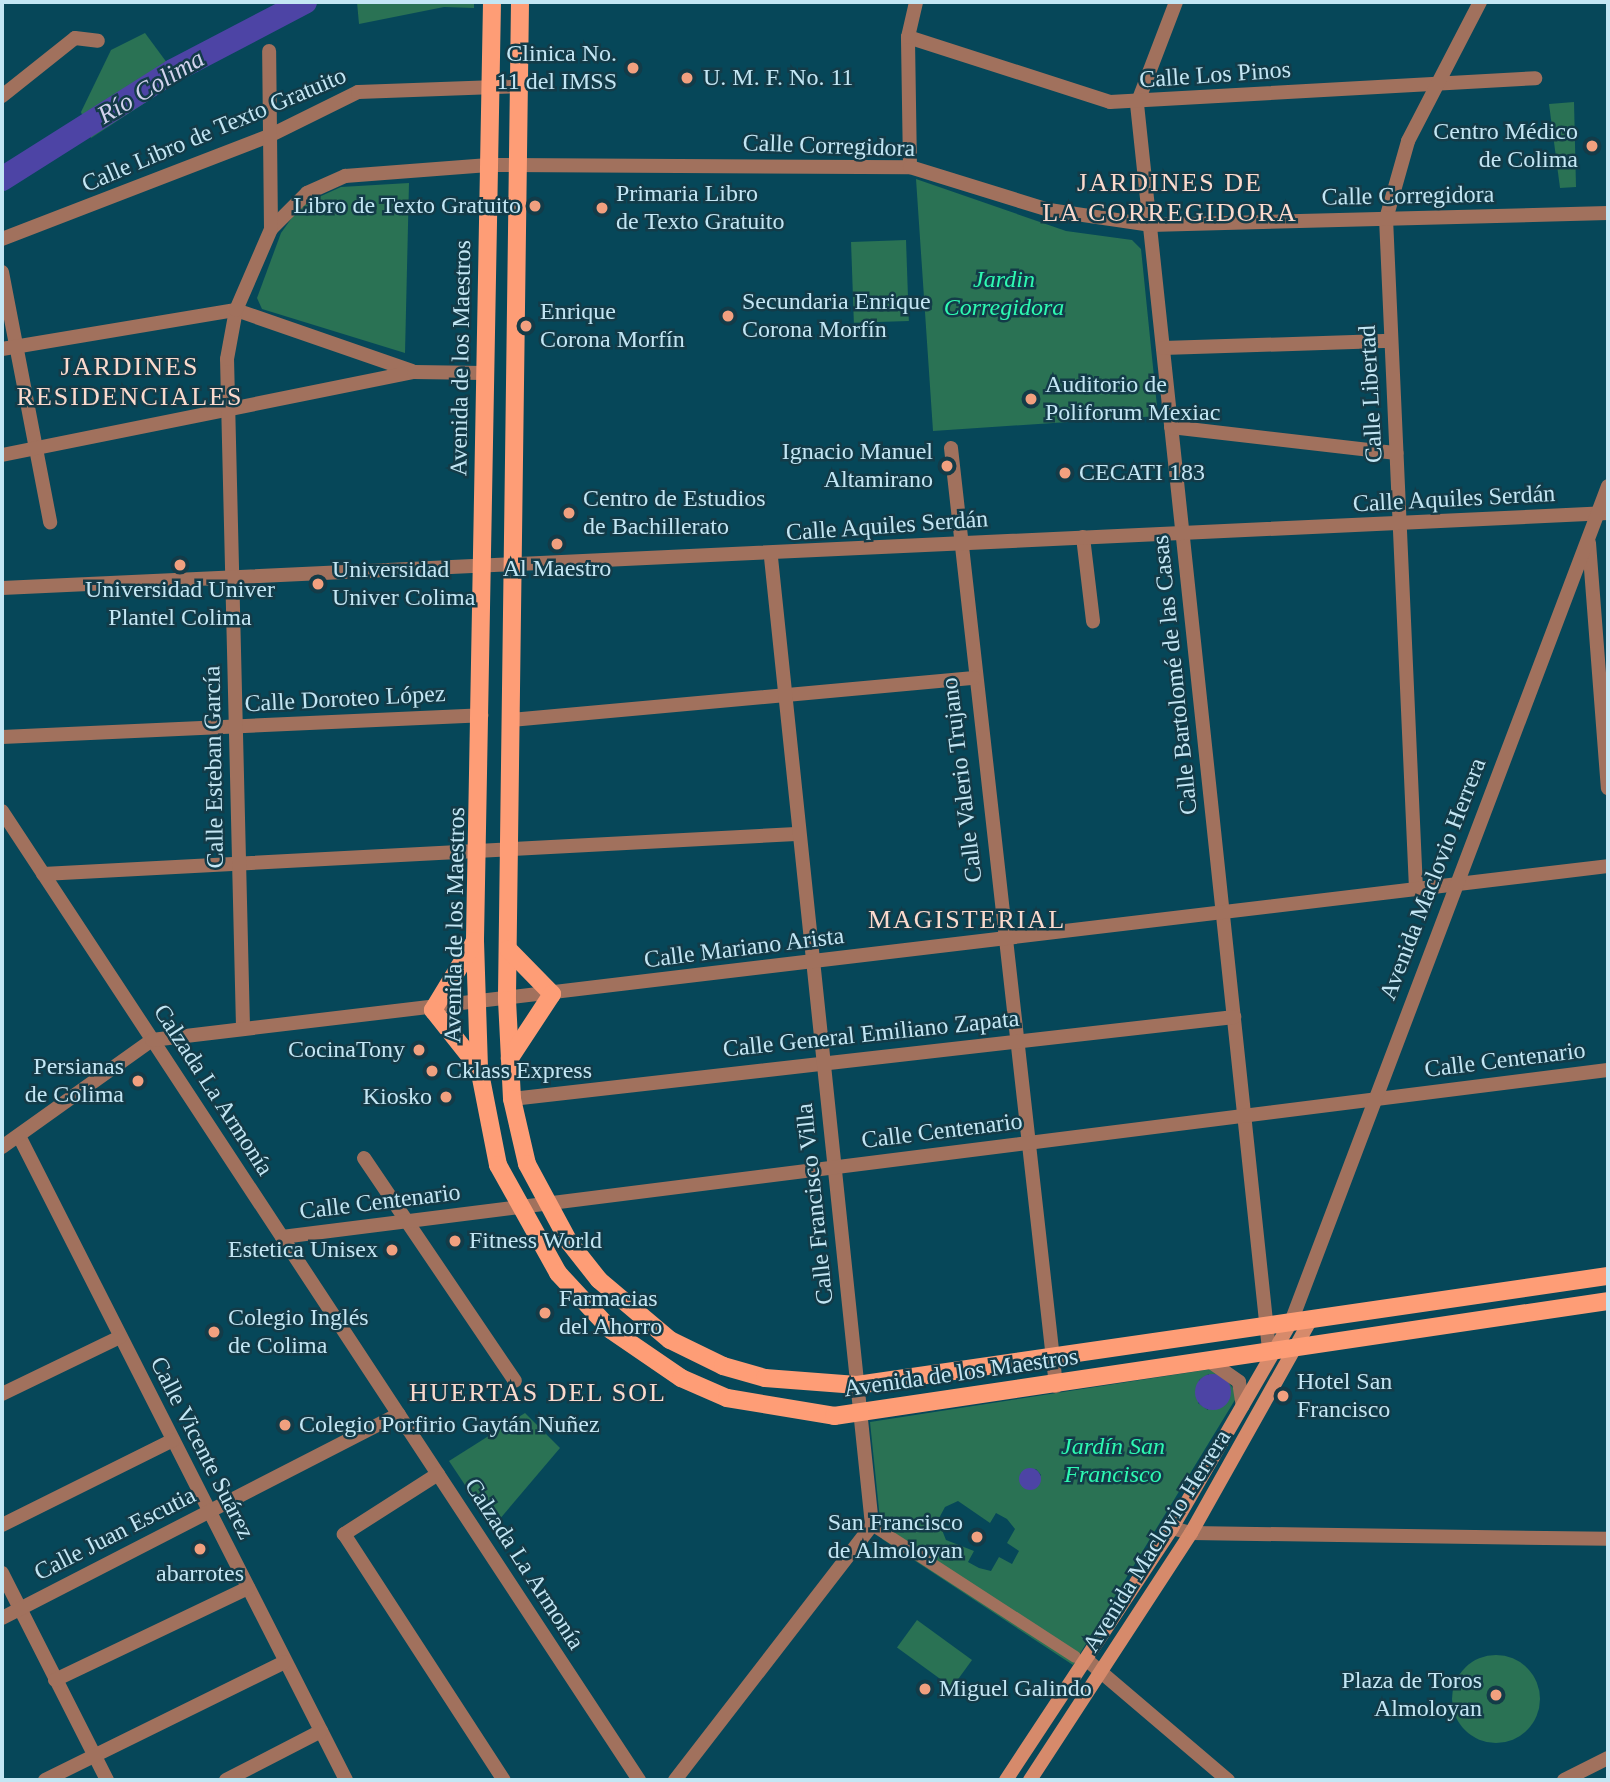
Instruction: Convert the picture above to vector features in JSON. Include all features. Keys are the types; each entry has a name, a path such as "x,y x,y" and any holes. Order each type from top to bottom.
{"main road":[{"name":"Avenida de los Maestros","path":"491,7 484,373 481,850 475,941 479,1068 498,1165 518,1208 558,1273 645,1357 727,1398 781,1411 860,1415 1608,1301"},
{"name":"Avenida de los Maestros","path":"520,9 507,1000 512,1099 527,1164 546,1204 599,1280 670,1340 765,1378 857,1385 1608,1276"},
{"path":"475,941 433,1010 479,1068"},
{"path":"509,949 552,995 510,1058"},
{"name":"Avenida Maclovio Herrera","path":"1030,1780 1192,1533 1300,1346 1311,1319"},
{"name":"Avenida Maclovio Herrera","path":"1006,1780 1082,1659 1172,1528 1291,1322"}],"street":[{"path":"911,167 908,37 916,2"},
{"name":"Calle Bartolomé de las Casas","path":"1176,2 1137,104 1267,1325 1273,1350"},
{"name":"Calle Libertad","path":"1416,890 1386,219 1408,141 1480,2"},
{"name":"Calle Los Pinos","path":"908,37 1088,96 1137,104 1434,87 1535,78"},
{"path":"2,96 75,38 98,41"},
{"name":"Calle Esteban García","path":"243,1027 229,408 236,310 271,229 269,51"},
{"name":"Calle Libro de Texto Gratuito","path":"2,239 271,135 358,92 518,86"},
{"name":"Calle Corregidora","path":"271,229 307,193 345,176 516,164 911,167 1049,210 1150,225 1608,213"},
{"path":"2,272 9,347 35,448 50,522"},
{"path":"9,347 236,310 414,372"},
{"path":"1163,348 1391,341"},
{"path":"2,455 414,372 484,373"},
{"path":"1171,426 1397,453"},
{"name":"Calle Valerio Trujano","path":"951,448 958,543 1056,1385"},
{"name":"Avenida Maclovio Herrera","path":"1291,1322 1306,1291 1452,885 1603,513 1608,486"},
{"name":"Calle Aquiles Serdán","path":"2,589 232,580 483,564 771,557 958,543 1183,532 1400,526 1603,513"},
{"path":"1083,537 1093,621"},
{"path":"1589,544 1604,698 1608,788"},
{"name":"Calle Francisco Villa","path":"771,557 809,963 823,1060 832,1168 872,1525"},
{"path":"511,720 974,678"},
{"name":"Calle Doroteo López","path":"2,737 481,715"},
{"name":"Calzada La Armonía","path":"2,811 639,1780"},
{"path":"43,874 796,834"},
{"name":"Calle Mariano Arista","path":"2,1147 152,1040 243,1027 433,1010 1608,866"},
{"name":"Calle General Emiliano Zapata","path":"512,1099 823,1060 1016,1042 1234,1017"},
{"name":"Calle Centenario","path":"282,1237 1608,1070"},
{"name":"Calle Vicente Suárez","path":"19,1136 346,1780"},
{"path":"365,1158 515,1381"},
{"path":"1306,1291 1311,1319"},
{"path":"2,1394 120,1337"},
{"path":"1208,1360 1239,1382 1243,1406"},
{"name":"Calle Juan Escutia","path":"2,1618 399,1414"},
{"path":"2,1525 173,1440"},
{"path":"438,1474 344,1534 504,1780"},
{"path":"675,1780 872,1525 1103,1671 1228,1780"},
{"path":"1172,1528 1192,1533 1608,1539"},
{"path":"2,1573 107,1780"},
{"path":"55,1680 248,1588"},
{"path":"46,1780 285,1662"},
{"path":"226,1780 321,1731"},
{"path":"1564,1780 1608,1758"}],"green space":[{"path":"357,2 474,2 474,8 444,7 359,24"},
{"path":"145,33 176,75 174,84 91,138 81,112 111,50"},
{"path":"1574,102 1576,187 1560,188 1549,104"},
{"name":"Jardin Corregidora","path":"916,179 1066,231 1132,240 1141,249 1158,416 933,431"},
{"path":"409,183 405,353 262,309 257,298 281,233 301,205 341,187"},
{"path":"906,240 909,321 854,323 851,242"},
{"name":"Jardín San Francisco","path":"1218,1368 1238,1395 1073,1665 882,1539 870,1422","holes":["1209,1374 1208,1410 1198,1403 1199,1380","1036,1469 1041,1475 1030,1490 1020,1474","958,1501 990,1523 996,1513 1007,1519 1015,1529 1007,1543 1019,1551 1012,1564 999,1557 991,1571 968,1562 974,1551 946,1540 938,1520 945,1507"]},
{"path":"525,1413 560,1448 493,1527 449,1461"},
{"path":"917,1620 972,1660 952,1687 897,1648"},
{"name":"Plaza de Toros Almoloyan","path":"1496,1655 1521,1662 1533,1674 1540,1699 1533,1724 1521,1736 1496,1743 1471,1736 1459,1724 1452,1699 1459,1674 1471,1662"}],"shaded area":[{"path":"1213,1374 1226,1379 1231,1392 1226,1405 1213,1410 1200,1405 1195,1392 1200,1379"},
{"path":"1030,1468 1038,1471 1041,1479 1038,1487 1030,1490 1022,1487 1019,1479 1022,1471"}],"waterway":[{"name":"Río Colima","path":"2,179 173,71 305,2"}],"place":[{"name":"Clinica No. 11 del IMSS","path":"633,68"},
{"name":"U. M. F. No. 11","path":"687,78"},
{"name":"Centro Médico de Colima","path":"1592,146"},
{"name":"Libro de Texto Gratuito","path":"535,206"},
{"name":"Primaria Libro de Texto Gratuito","path":"602,208"},
{"name":"Secundaria Enrique Corona Morfín","path":"728,316"},
{"name":"Enrique Corona Morfín","path":"526,326"},
{"name":"Auditorio de Poliforum Mexiac","path":"1031,399"},
{"name":"Ignacio Manuel Altamirano","path":"947,466"},
{"name":"CECATI 183","path":"1065,473"},
{"name":"Centro de Estudios de Bachillerato","path":"569,513"},
{"name":"Al Maestro","path":"557,544"},
{"name":"Universidad Univer Plantel Colima","path":"180,565"},
{"name":"Universidad Univer Colima","path":"318,584"},
{"name":"CocinaTony","path":"419,1050"},
{"name":"Cklass Express","path":"432,1071"},
{"name":"Persianas de Colima","path":"138,1081"},
{"name":"Kiosko","path":"446,1097"},
{"name":"Fitness World","path":"455,1241"},
{"name":"Estetica Unisex","path":"392,1250"},
{"name":"Farmacias del Ahorro","path":"545,1313"},
{"name":"Colegio Inglés de Colima","path":"214,1332"},
{"name":"Hotel San Francisco","path":"1283,1396"},
{"name":"Colegio Porfirio Gaytán Nuñez","path":"285,1425"},
{"name":"San Francisco de Almoloyan","path":"977,1537"},
{"name":"abarrotes","path":"200,1549"},
{"name":"Miguel Galindo","path":"925,1689"},
{"name":"Plaza de Toros Almoloyan","path":"1496,1695"}],"district":[{"name":"JARDINES DE LA CORREGIDORA","path":"1170,198"},
{"name":"JARDINES RESIDENCIALES","path":"130,382"},
{"name":"MAGISTERIAL","path":"967,920"},
{"name":"HUERTAS DEL SOL","path":"538,1393"}]}
